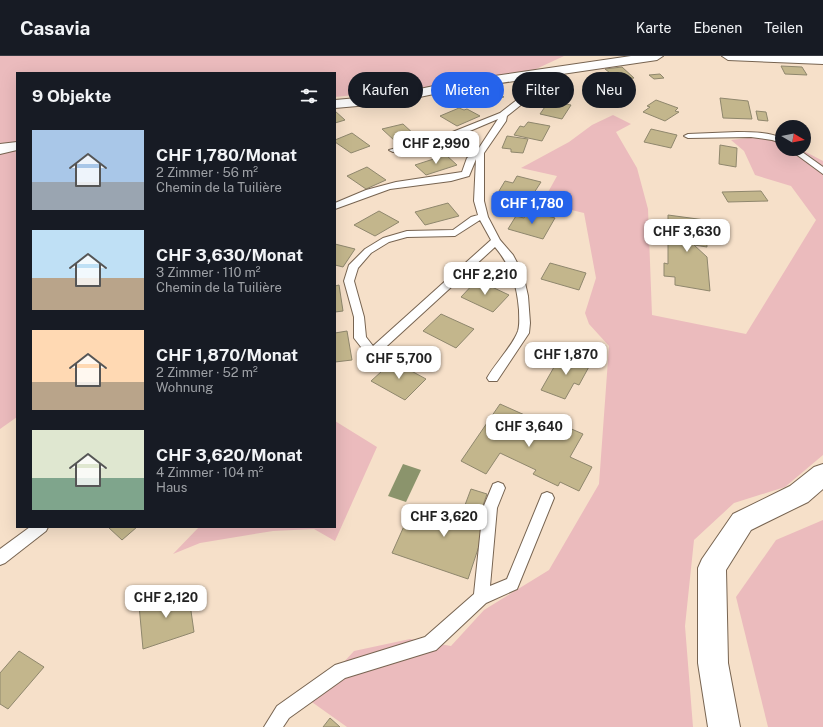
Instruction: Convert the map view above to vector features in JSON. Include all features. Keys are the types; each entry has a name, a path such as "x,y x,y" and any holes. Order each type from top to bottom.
{"street":[{"path":"555,72 657,56"},
{"path":"728,56 823,60"},
{"path":"336,104 391,99 453,86 512,78"},
{"path":"0,149 16,146"},
{"path":"724,727 713,663 712,568 742,522 799,494 823,474"}],"lane":[{"path":"393,150 459,134 503,115 512,108"},
{"path":"336,206 385,188 405,183 455,178 466,174 471,158 480,153 502,121 503,115"},
{"path":"688,136 764,135 775,137"},
{"path":"480,153 479,201 483,217 496,240 509,257 518,274 523,296 525,323 523,333 493,378"},
{"path":"803,156 823,171"},
{"path":"483,217 474,219 455,233 407,234 386,240 368,251 353,267 349,282 359,317 360,338 372,353 496,240"},
{"path":"481,598 486,562 490,508 498,488"},
{"path":"273,727 283,712 341,671 430,644 481,598 512,584 548,498"},
{"path":"0,558 40,528"}],"shaded area":[{"path":"0,56 564,56 536,69 537,71 512,72 512,75 504,76 504,72 431,72 431,87 423,88 423,72 348,72 348,96 336,97 336,72 16,72 16,142 0,145"},
{"path":"613,115 631,124 616,132 637,168 648,209 652,315 746,334 816,220 791,186 755,175 744,151 731,140 773,135 775,136 775,156 811,156 811,155 823,161 823,455 785,487 734,503 694,540 685,626 693,727 347,727 309,700 354,651 410,639 451,646 484,610 549,570 599,484 609,346 589,324 585,313 596,278 584,213 542,203 557,176 521,168 569,142 592,125"},
{"path":"16,150 16,418 0,429 0,153"},
{"path":"336,422 377,447 335,541 314,529 273,531 200,543 173,554 198,528 336,528"},
{"path":"403,464 421,470 406,502 388,496"},
{"path":"823,520 823,727 768,727 736,597 776,540"}],"building":[{"path":"781,66 802,67 807,75 785,74"},
{"path":"622,67 627,72 609,72 605,69"},
{"path":"660,74 664,78 654,79 649,75"},
{"path":"720,98 748,101 752,119 723,118"},
{"path":"656,100 678,108 675,111 679,112 665,121 643,112 650,107 647,106"},
{"path":"459,108 464,110 467,109 480,116 457,126 440,116"},
{"path":"544,108 569,108 562,119 540,114"},
{"path":"756,111 766,112 768,121 758,120"},
{"path":"336,112 345,120 336,123"},
{"path":"528,122 550,126 542,141 514,135 520,126 524,127"},
{"path":"403,124 416,136 395,141 382,129"},
{"path":"651,129 677,135 671,148 644,142"},
{"path":"352,133 370,146 351,153 336,143 336,140"},
{"path":"507,136 528,139 523,153 511,152 511,149 502,148"},
{"path":"720,145 737,148 736,167 719,164"},
{"path":"446,155 457,165 426,175 415,165"},
{"path":"367,167 386,180 366,189 347,176"},
{"path":"517,176 541,182 530,199 499,191 505,181 513,183"},
{"path":"761,191 768,201 728,202 722,192"},
{"path":"448,203 459,216 425,225 415,212"},
{"path":"379,211 399,222 375,236 354,225"},
{"path":"528,211 555,218 543,239 508,229 516,216 524,218"},
{"path":"668,215 705,220 707,247 694,245 707,257 710,291 675,285 675,277 664,276 664,263 668,264"},
{"path":"336,244 355,249 343,267 336,265"},
{"path":"550,263 586,273 579,290 541,279"},
{"path":"477,280 509,295 493,312 461,297"},
{"path":"339,285 343,311 336,312 336,286"},
{"path":"441,314 474,329 456,348 423,331"},
{"path":"347,331 352,360 336,362 336,333"},
{"path":"562,353 591,363 579,385 574,383 565,399 541,390"},
{"path":"393,361 426,379 405,400 371,381"},
{"path":"500,404 556,429 560,424 583,434 570,457 592,467 579,491 560,482 558,486 533,474 536,470 500,453 486,474 461,461"},
{"path":"471,489 487,494 476,525 485,528 468,579 392,553 413,506 459,521"},
{"path":"109,528 136,528 122,540"},
{"path":"188,590 194,632 143,649 139,605"},
{"path":"19,651 44,667 8,709 0,704 0,673"},
{"path":"330,718 340,727 323,727"}]}
